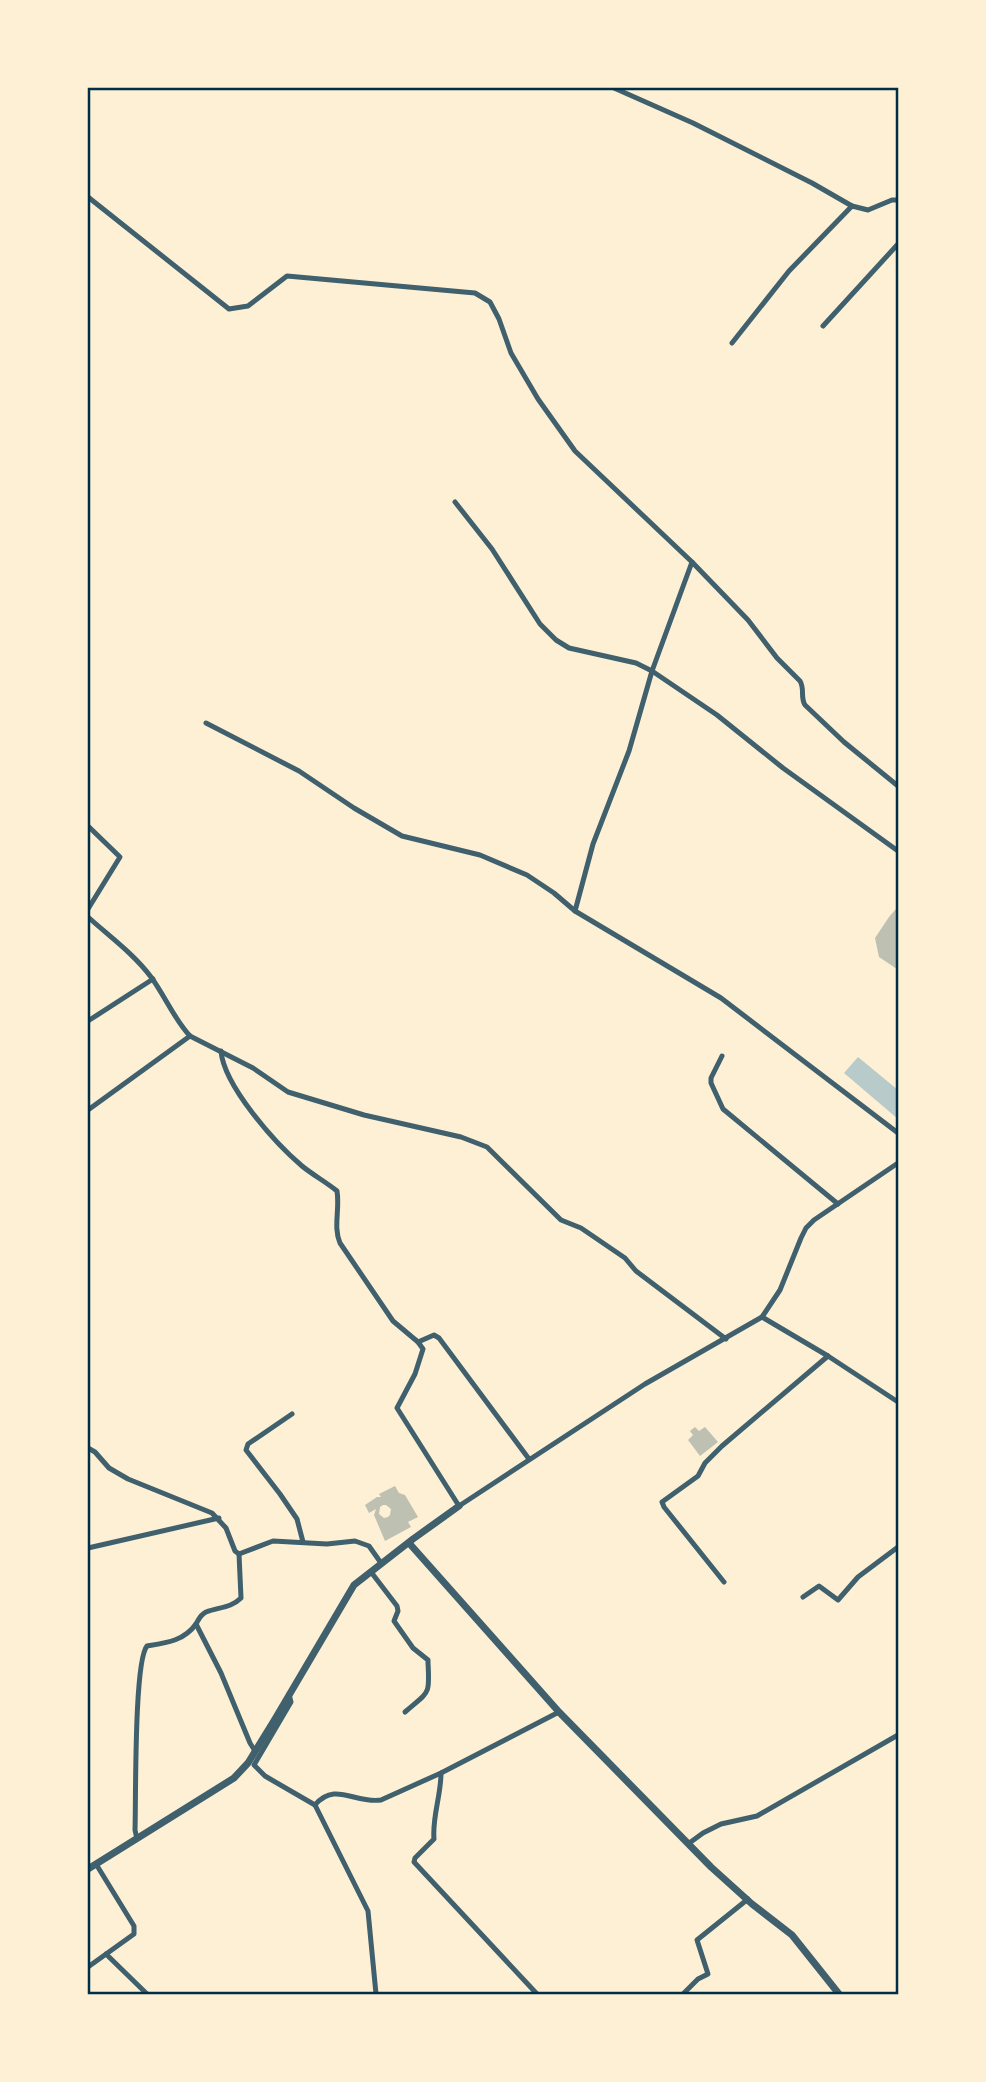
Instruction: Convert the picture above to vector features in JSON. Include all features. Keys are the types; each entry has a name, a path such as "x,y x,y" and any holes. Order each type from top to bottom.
{"street":[{"path":"614,88 714,134 852,206 868,209 898,200"},
{"path":"88,197 229,309 248,306 287,276 475,293 490,302 511,353 538,399 575,451 692,562 748,620 777,658 803,685 801,700 805,705 844,742 898,786"},
{"path":"732,343 789,271 852,206"},
{"path":"823,326 898,244"},
{"path":"455,502 492,549 540,624 556,640 569,648 636,663 652,671 717,715 783,768 898,851"},
{"path":"575,911 593,844 629,751 652,671 692,562"},
{"path":"206,723 299,771 402,836 480,855 527,875 575,911 721,998 898,1133"},
{"path":"88,826 120,857 88,909"},
{"path":"88,917 140,963 190,1036 253,1068 288,1092 364,1115 461,1137 487,1147 561,1220 580,1228 625,1258 636,1270 726,1339"},
{"path":"88,1021 153,979"},
{"path":"88,1110 190,1036"},
{"path":"221,1051 222,1062 254,1115 299,1164 337,1191 336,1234 340,1243 393,1321 418,1342 423,1352 397,1408 458,1506"},
{"path":"722,1056 710,1078 723,1109 838,1204"},
{"path":"88,1869 227,1784 248,1763 354,1586 458,1506 529,1459 645,1384 762,1317 780,1290 806,1228 898,1163"},
{"path":"762,1317 898,1402"},
{"path":"418,1342 434,1335 439,1338 529,1459"},
{"path":"724,1582 662,1502 698,1476 705,1463 722,1446 828,1356"},
{"path":"292,1414 248,1444 246,1450 297,1519 303,1542"},
{"path":"88,1448 95,1451 109,1468 128,1479 212,1513 226,1528 235,1551 239,1554 241,1598 235,1605 204,1613 186,1634 172,1642 144,1648 141,1657 137,1739 137,1839"},
{"path":"88,1548 219,1518"},
{"path":"239,1554 273,1541 327,1544 355,1541 369,1546 381,1563"},
{"path":"409,1543 559,1712 688,1844 792,1935 839,1994"},
{"path":"803,1597 819,1586 838,1600 858,1577 898,1547"},
{"path":"372,1572 397,1606 394,1621 408,1642 428,1660 429,1688 405,1712"},
{"path":"196,1624 256,1751"},
{"path":"289,1693 291,1702 254,1765 265,1776 315,1805 368,1911 376,1994"},
{"path":"315,1805 331,1793 373,1801 382,1800 559,1712"},
{"path":"688,1844 721,1824 757,1816 898,1735"},
{"path":"441,1773 433,1819 434,1839 414,1861 537,1994"},
{"path":"88,1967 134,1934 134,1926 96,1864"},
{"path":"683,1994 698,1979 708,1974 697,1940 748,1899"},
{"path":"106,1954 147,1994"}],"shaded area":[{"path":"858,1057 898,1090 898,1119 844,1073"}],"building":[{"path":"898,908 897,969 879,957 875,938"},
{"path":"695,1427 699,1431 705,1427 718,1442 700,1456 688,1440 693,1435 690,1431"},
{"path":"395,1486 399,1493 405,1495 418,1517 408,1522 411,1527 385,1541 374,1515 376,1509 369,1513 365,1505 381,1497 379,1494","holes":["386,1505 391,1509 390,1515 384,1518 379,1514 380,1507"]}]}
